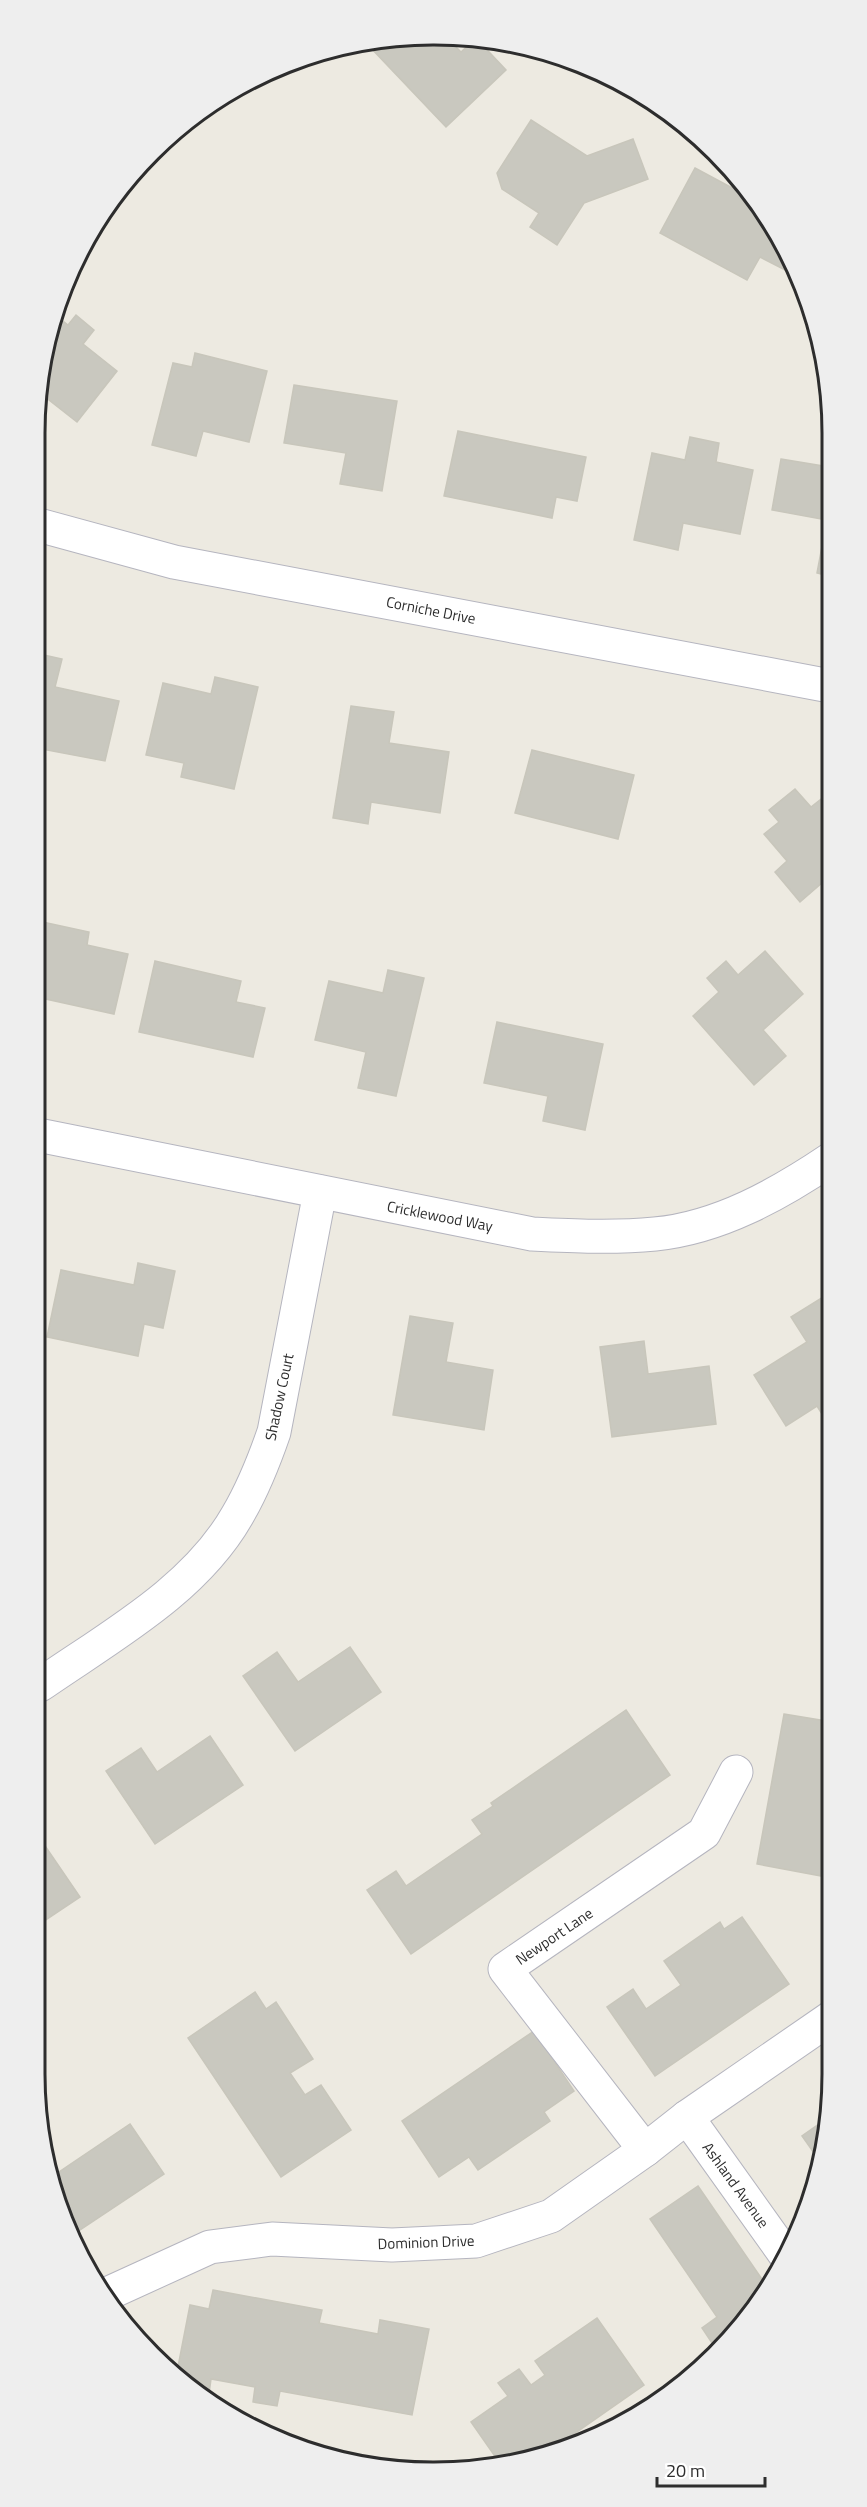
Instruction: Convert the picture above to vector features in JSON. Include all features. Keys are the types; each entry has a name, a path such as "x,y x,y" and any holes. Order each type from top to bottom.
{"street":[{"name":"Corniche Drive","path":"45,527 174,562 822,684"},
{"name":"Cricklewood Way","path":"45,1136 532,1234 599,1237 658,1234 707,1222 752,1206 794,1184 822,1165"},
{"name":"Shadow Court","path":"45,1682 176,1587 209,1554 237,1517 261,1469 274,1432 320,1192"},
{"name":"Newport Lane","path":"645,2150 505,1969 704,1833 736,1772"},
{"name":"Dominion Drive","path":"112,2292 210,2247 272,2239 392,2245 476,2241 551,2216 645,2150 687,2117 822,2024"},
{"name":"Ashland Avenue","path":"687,2117 780,2248"}],"building":[{"path":"434,45 455,46 461,52 467,47 486,48 506,70 446,127 373,50"},
{"path":"531,120 587,156 633,139 648,179 584,203 557,245 530,227 539,213 502,189 497,173"},
{"path":"695,168 737,190 770,239 786,270 760,257 747,280 660,233"},
{"path":"76,315 94,330 83,344 117,371 77,422 47,398 52,358 62,320 68,325"},
{"path":"195,353 267,371 249,442 203,431 196,456 152,445 173,363 192,367"},
{"path":"294,385 397,401 382,491 340,484 346,453 284,443"},
{"path":"458,431 586,457 577,501 556,497 552,518 444,496"},
{"path":"690,437 719,443 716,462 753,470 740,534 683,523 678,550 634,540 652,453 685,460"},
{"path":"781,459 822,466 822,519 772,510"},
{"path":"822,546 822,574 817,573"},
{"path":"45,655 62,659 55,687 119,701 105,761 45,750"},
{"path":"215,677 258,687 234,789 181,777 184,763 146,755 163,683 211,694"},
{"path":"351,706 394,712 389,743 449,752 440,813 371,802 368,824 333,818"},
{"path":"532,750 634,775 618,839 515,813"},
{"path":"795,789 811,807 822,798 822,883 800,902 775,872 787,861 764,834 779,822 769,810"},
{"path":"45,923 89,932 87,945 128,954 114,1014 45,999"},
{"path":"765,951 803,994 763,1030 786,1056 754,1085 693,1016 719,992 707,978 726,961 738,975"},
{"path":"155,961 241,981 236,1002 265,1008 253,1057 139,1032"},
{"path":"388,970 424,978 396,1096 358,1088 366,1052 315,1040 329,981 383,993"},
{"path":"497,1022 603,1044 585,1130 543,1121 548,1096 484,1083"},
{"path":"138,1263 175,1271 163,1328 144,1324 138,1356 47,1337 61,1270 134,1285"},
{"path":"822,1298 822,1414 817,1406 786,1426 754,1375 807,1342 791,1317"},
{"path":"410,1316 453,1323 446,1362 493,1370 484,1430 393,1415"},
{"path":"644,1341 648,1374 709,1366 716,1424 612,1437 600,1347"},
{"path":"350,1647 381,1692 295,1751 243,1676 277,1652 298,1682"},
{"path":"626,1710 670,1775 411,1954 367,1890 396,1871 406,1886 482,1834 472,1820 493,1806 491,1803"},
{"path":"784,1714 822,1720 822,1876 757,1864"},
{"path":"210,1736 243,1785 155,1844 106,1771 141,1748 157,1772"},
{"path":"45,1846 80,1897 45,1920"},
{"path":"742,1917 789,1984 655,2076 607,2007 633,1989 646,2009 681,1985 664,1961 720,1922 724,1929"},
{"path":"255,1992 266,2009 276,2002 313,2059 290,2073 305,2095 321,2085 351,2130 281,2177 188,2038"},
{"path":"534,2031 574,2091 544,2112 550,2121 478,2170 469,2157 439,2177 402,2121"},
{"path":"130,2124 164,2174 79,2231 58,2173"},
{"path":"819,2124 814,2153 802,2136"},
{"path":"698,2186 763,2280 742,2310 712,2344 702,2328 717,2317 650,2219"},
{"path":"213,2290 322,2310 319,2323 378,2334 380,2320 429,2329 412,2415 280,2391 277,2406 253,2402 255,2387 211,2379 209,2391 178,2367 190,2305 209,2309"},
{"path":"597,2318 644,2385 571,2436 534,2449 496,2457 471,2422 508,2396 498,2383 519,2369 531,2385 545,2375 535,2361"}]}
